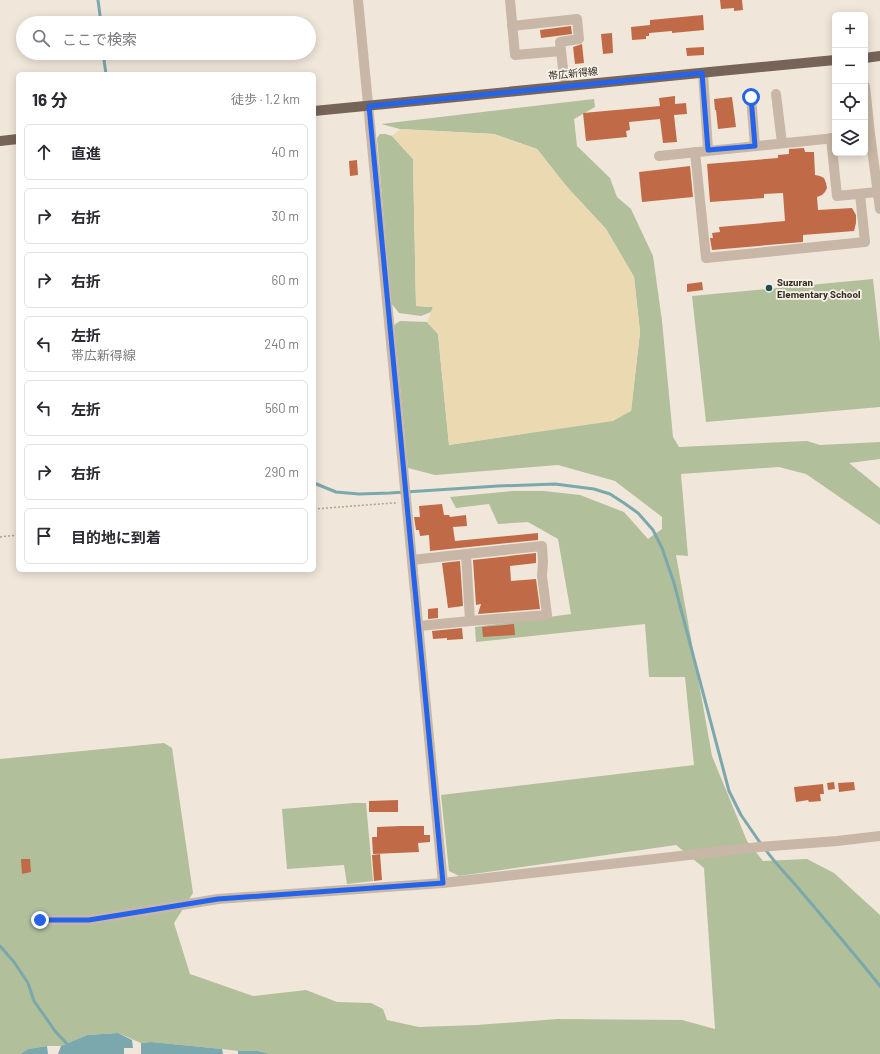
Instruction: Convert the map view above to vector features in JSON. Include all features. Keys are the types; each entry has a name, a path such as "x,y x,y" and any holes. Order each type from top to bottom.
{"main road":[{"path":"868,58 880,56"},
{"name":"帯広新得線","path":"316,111 832,60"},
{"path":"0,141 16,139"}],"street":[{"path":"358,0 443,883"},
{"path":"510,0 515,55 561,50"},
{"path":"512,26 577,19 579,40 560,42 565,86"},
{"path":"702,73 708,150"},
{"path":"776,94 782,143"},
{"path":"751,97 755,146"},
{"path":"868,135 880,209"},
{"path":"659,156 832,138"},
{"path":"695,152 706,258 865,242 860,194"},
{"path":"834,156 837,196 877,192"},
{"path":"412,560 542,546 542,576 547,615 419,626"},
{"path":"466,554 470,622"},
{"path":"40,920 89,920 218,899 443,883 759,846 837,841 880,836"}],"path":[{"path":"316,509 407,502"},
{"path":"0,537 16,535"}],"green space":[{"path":"594,99 595,107 574,119 577,146 610,178 617,197 631,209 653,256 662,321 673,437 679,447 807,441 820,445 880,442 880,459 849,463 880,488 880,525 806,474 779,467 681,474 688,556 676,555 712,756 747,841 763,861 807,859 834,873 880,915 880,1054 270,1054 258,1051 238,1051 151,1042 141,1043 118,1033 87,1035 61,1046 47,1046 28,1049 20,1054 0,1054 0,759 164,743 172,748 193,893 174,923 190,974 253,996 306,990 337,1002 371,1003 383,1009 387,1020 419,1027 477,1025 558,1019 682,1020 715,1029 704,868 676,845 459,876 449,871 441,795 694,765 685,677 649,677 645,624 476,642 475,627 571,614 558,539 528,522 498,524 489,504 456,508 450,497 512,491 544,491 580,495 624,512 648,539 662,529 662,517 615,481 558,465 435,475 408,468 394,325 400,321 427,322 438,334 449,445 521,434 631,411 640,332 634,277 606,229 567,187 537,149 494,134 400,129 381,124"},
{"path":"380,134 392,136 413,159 416,306 433,307 431,312 421,316 399,313 391,303 377,138"},
{"path":"873,279 880,343 880,407 706,422 692,296"},
{"path":"366,803 373,881 347,884 344,865 287,869 282,809"}],"sand":[{"path":"400,129 494,134 537,149 567,187 606,229 634,277 640,332 631,411 613,421 449,445 438,334 427,322 433,307 416,306 413,159 392,136"}],"water":[{"path":"118,1033 132,1040 133,1048 124,1048 124,1054 58,1054 61,1046 87,1035"},
{"path":"151,1042 222,1049 223,1054 141,1054 141,1043"},
{"path":"47,1046 48,1054 20,1054 28,1049"},
{"path":"238,1051 258,1051 270,1054 238,1054"}],"building":[{"path":"720,0 742,0 743,10 734,11 734,8 721,9"},
{"path":"703,15 704,30 672,33 672,31 649,33 649,36 646,36 646,39 632,40 631,27 650,25 650,20"},
{"path":"571,26 572,34 541,38 540,30"},
{"path":"612,33 613,53 603,54 601,34"},
{"path":"582,44 584,63 575,64 573,47"},
{"path":"704,47 704,55 687,56 686,48"},
{"path":"675,96 675,104 686,103 687,114 674,115 677,142 663,143 660,119 629,122 630,130 626,131 627,137 586,141 583,113 660,106 659,98"},
{"path":"732,97 736,127 718,129 714,99"},
{"path":"804,148 805,152 814,152 815,175 824,178 826,183 827,188 825,192 817,197 818,210 852,208 856,215 854,231 803,235 803,242 712,250 710,238 713,238 712,233 720,232 719,227 785,221 783,193 764,194 764,198 710,202 707,164 778,158 778,155 789,154 789,149"},
{"path":"357,160 358,175 350,176 349,161"},
{"path":"690,166 693,197 642,202 639,172"},
{"path":"702,282 703,290 687,292 687,284"},
{"path":"442,504 444,515 449,515 450,517 466,515 467,526 453,527 455,541 538,533 538,540 430,551 429,535 420,536 419,530 416,530 414,517 420,517 419,506"},
{"path":"536,553 536,563 510,566 511,581 536,579 540,609 478,614 481,604 476,605 473,560"},
{"path":"460,561 463,606 448,608 442,563"},
{"path":"438,608 438,618 428,619 428,609"},
{"path":"514,624 515,635 483,637 482,627"},
{"path":"462,628 463,639 433,639 432,631"},
{"path":"834,782 835,789 828,790 827,783"},
{"path":"854,782 855,790 839,792 838,783"},
{"path":"823,784 824,794 820,794 821,801 809,802 808,800 796,802 794,787"},
{"path":"398,800 398,812 369,812 369,801"},
{"path":"424,826 424,835 430,835 430,842 418,843 419,852 373,854 372,837 377,837 377,827"},
{"path":"380,854 382,880 374,881 372,855"},
{"path":"21,859 30,859 31,872 22,874"}],"waterway":[{"path":"98,0 100,16"},
{"path":"104,60 106,72"},
{"path":"316,484 336,492 359,494 555,484 594,489 610,494 638,513 653,530 662,548 674,583 729,791 741,815 761,844"},
{"path":"765,849 880,986"},
{"path":"0,946 14,962 28,983 34,1001 55,1031 70,1047"}],"place":[{"name":"Suzuran Elementary School","path":"769,288"}],"route":[{"path":"40,920 89,920 218,899 443,883 369,106 702,73 708,150 755,146 751,97"}]}
